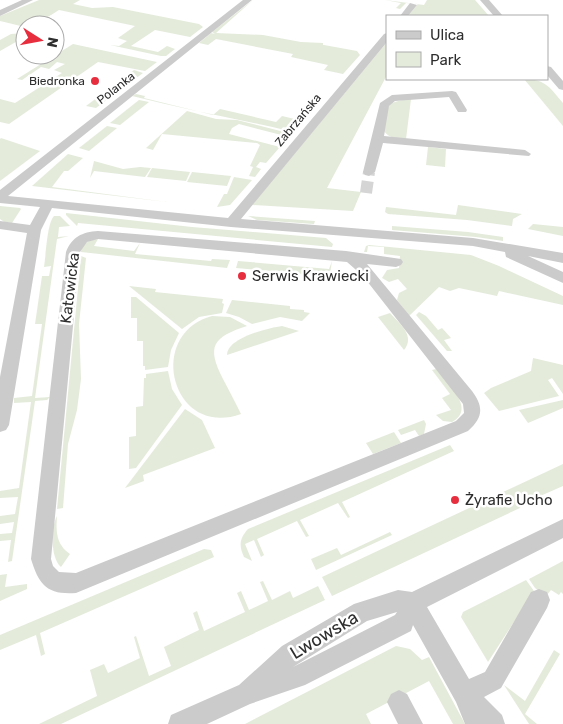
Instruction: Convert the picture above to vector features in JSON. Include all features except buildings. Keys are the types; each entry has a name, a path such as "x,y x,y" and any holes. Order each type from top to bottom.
{"street":[{"path":"0,13 29,0"},
{"name":"Polanka","path":"0,197 248,0"},
{"path":"484,0 498,15"},
{"path":"405,15 414,5"},
{"name":"Zabrzańska","path":"231,223 386,37"},
{"path":"548,71 563,87"},
{"path":"369,172 378,139 384,105 392,98 452,94 462,110"},
{"path":"378,139 525,154"},
{"path":"0,197 48,204 231,223 474,242 563,258"},
{"path":"0,425 34,230 48,204"},
{"path":"0,225 34,230"},
{"name":"Katowicka","path":"346,256 356,261 368,273 472,402 474,411 470,419 462,426 76,583 62,584 50,580 44,570 41,559 73,252 77,242 88,236 98,235 346,256 396,262"},
{"path":"474,242 504,251 563,278"},
{"path":"477,724 464,694 413,603 563,528"},
{"path":"464,694 493,680 539,600"},
{"name":"Lwowska","path":"180,724 247,693 297,677 403,623 413,603"},
{"path":"464,694 493,724"},
{"path":"399,702 411,724"}],"green space":[{"path":"39,0 80,0 73,4 92,8 113,7 199,24 203,27 190,37 155,30 131,46 158,52 167,46 175,49 166,56 161,56 110,45 119,46 127,41 118,38 135,26 59,10 51,15 15,15 15,25 0,21 0,16"},
{"path":"253,0 216,33 263,35 301,42 323,43 323,45 357,51 360,55 343,74 324,70 328,65 291,57 293,54 216,39 208,45 199,43 211,33 215,34 212,32"},
{"path":"385,0 406,3 400,9 396,8 401,3"},
{"path":"427,0 475,0 488,15 409,15 418,4 424,5"},
{"path":"15,34 15,42 0,51 0,40"},
{"path":"386,43 386,77 327,188 361,192 353,211 252,205"},
{"path":"73,44 157,62 145,71 98,62 9,124 0,122 0,99 15,103 62,73 54,70 65,65 65,49"},
{"path":"39,65 54,65 49,69 41,67 22,80 17,79"},
{"path":"134,70 143,73 96,108 86,106"},
{"path":"525,80 534,80 547,85 563,103 563,126"},
{"path":"136,94 145,96 144,98 196,111 132,96"},
{"path":"411,99 406,139 394,138 388,135 384,131 388,107 396,102"},
{"path":"139,100 149,102 120,125 110,123"},
{"path":"220,109 276,122 282,116 303,121 293,132 214,115"},
{"path":"187,111 216,119 237,120 292,134 289,137 239,124 232,128 229,134 280,147 266,163 260,162 256,167 261,169 255,177 249,176 253,167 250,166 260,145 257,143 162,134 153,150 146,148"},
{"path":"107,126 117,128 89,151 79,148"},
{"path":"0,139 40,151 0,181"},
{"path":"428,147 446,149 445,167 426,165"},
{"path":"68,154 83,158 68,171 64,171 52,187 167,202 32,186"},
{"path":"94,161 123,169 151,168 145,177 94,171 90,178"},
{"path":"152,168 190,172 186,181 147,177"},
{"path":"192,172 231,176 227,186 187,182"},
{"path":"234,177 252,180 230,205 217,207 224,194 227,194"},
{"path":"458,205 522,214 513,219 512,226 467,220 388,214 385,212 386,207 456,215"},
{"path":"0,206 21,209 12,223 4,222 0,219"},
{"path":"66,213 192,227 326,238 333,244 332,247 78,223 77,226"},
{"path":"54,216 60,216 70,226 59,227 58,237 69,236 57,239 35,398 50,397 47,400 35,401 12,561 8,562 11,540 0,541 0,534 12,533 14,522 0,524 0,516 15,514 18,497 0,498 0,491 19,488 31,402 14,403 14,398 32,396 42,324 35,324 42,276 49,276 51,266 44,267 48,232"},
{"path":"248,216 315,221 314,224 257,220"},
{"path":"533,224 563,227 563,236 528,229"},
{"path":"392,226 468,232 503,237 503,241 392,230"},
{"path":"98,239 94,246 134,251 140,243 135,254 211,261 212,259 230,260 227,268 81,252 84,244"},
{"path":"369,245 471,255 563,296 563,305 499,291 497,296 459,288 450,291 439,287 409,316 397,300 399,293 407,289 398,279 389,282 382,278 387,270 399,268 400,256 384,254 384,247 368,246 367,252 364,252 366,246"},
{"path":"81,256 86,258 79,324 81,379 77,410 68,444 63,508 57,509"},
{"path":"238,261 329,269 332,261 330,274 326,276 236,268"},
{"path":"129,286 156,289 155,292 223,299 222,313 199,317 182,329"},
{"path":"131,297 136,297 179,333 171,350 168,367 145,370 145,366 143,366 143,341 137,341 137,318 131,318"},
{"path":"232,300 290,306 290,309 304,310 304,312 310,313 302,321 280,317 252,324 226,313"},
{"path":"419,312 426,316 438,330 442,328 451,338 444,340 452,351 447,351 416,315"},
{"path":"390,313 402,325 407,335 407,345 404,350 378,317"},
{"path":"212,316 230,317 247,326 220,339 214,351 218,368 241,414 217,418 198,412 184,399 175,381 174,362 179,342 191,326"},
{"path":"282,326 299,331 227,355 229,349 241,339 258,332"},
{"path":"533,358 563,365 563,394 552,378 548,380 559,396 499,411 484,393 491,388 531,371"},
{"path":"436,369 458,396 461,403 462,410 459,417 452,422 443,421 436,415 451,410 442,398 450,394 432,370"},
{"path":"168,371 172,389 182,405 136,468 129,469 129,437 136,436 136,407 143,406 144,378 146,378 146,374"},
{"path":"563,400 563,408 528,423 519,410"},
{"path":"185,409 202,420 215,448 143,475 144,481 125,488"},
{"path":"424,420 426,424 424,434 419,436 415,430 401,435 398,430"},
{"path":"394,432 401,443 373,454 366,443"},
{"path":"450,445 454,451 342,502 350,517 348,518 338,503 300,520 309,536 306,537 297,521 257,539 264,555 261,557 254,540 245,544 252,561 244,557 241,543 248,529"},
{"path":"563,464 563,486 522,504 520,508 332,596 322,577"},
{"path":"57,516 59,542 70,554 61,567 57,562 53,549 54,527"},
{"path":"390,532 392,535 316,570 311,559 337,548 341,555"},
{"path":"204,549 211,550 214,557 40,633 45,654 41,656 36,635 0,650 0,635"},
{"path":"563,561 563,594 561,592 559,595 551,590 546,596 535,588 529,579"},
{"path":"7,574 5,587 27,584 27,589 0,601 0,575"},
{"path":"526,580 534,591 488,662 461,617 463,612"},
{"path":"263,581 272,600 290,591 293,598 318,586 325,600 61,724 39,724 97,696 90,670 104,664 108,673 140,658 134,637 136,636 149,676 171,666 164,647 199,630 193,613 197,611 204,631 245,612 237,593 241,591 249,610 268,601 260,582"},
{"path":"396,646 410,649 422,660 429,657 465,724 453,724 429,681 366,714 371,724 245,724"},
{"path":"554,650 560,654 525,714 537,724 529,724 504,685 525,701"}],"tunnel":[{"path":"366,193 369,172"}],"place":[{"name":"Biedronka","path":"95,81"},
{"name":"Serwis Krawiecki","path":"242,276"},
{"name":"Żyrafie Ucho","path":"455,500"}]}
